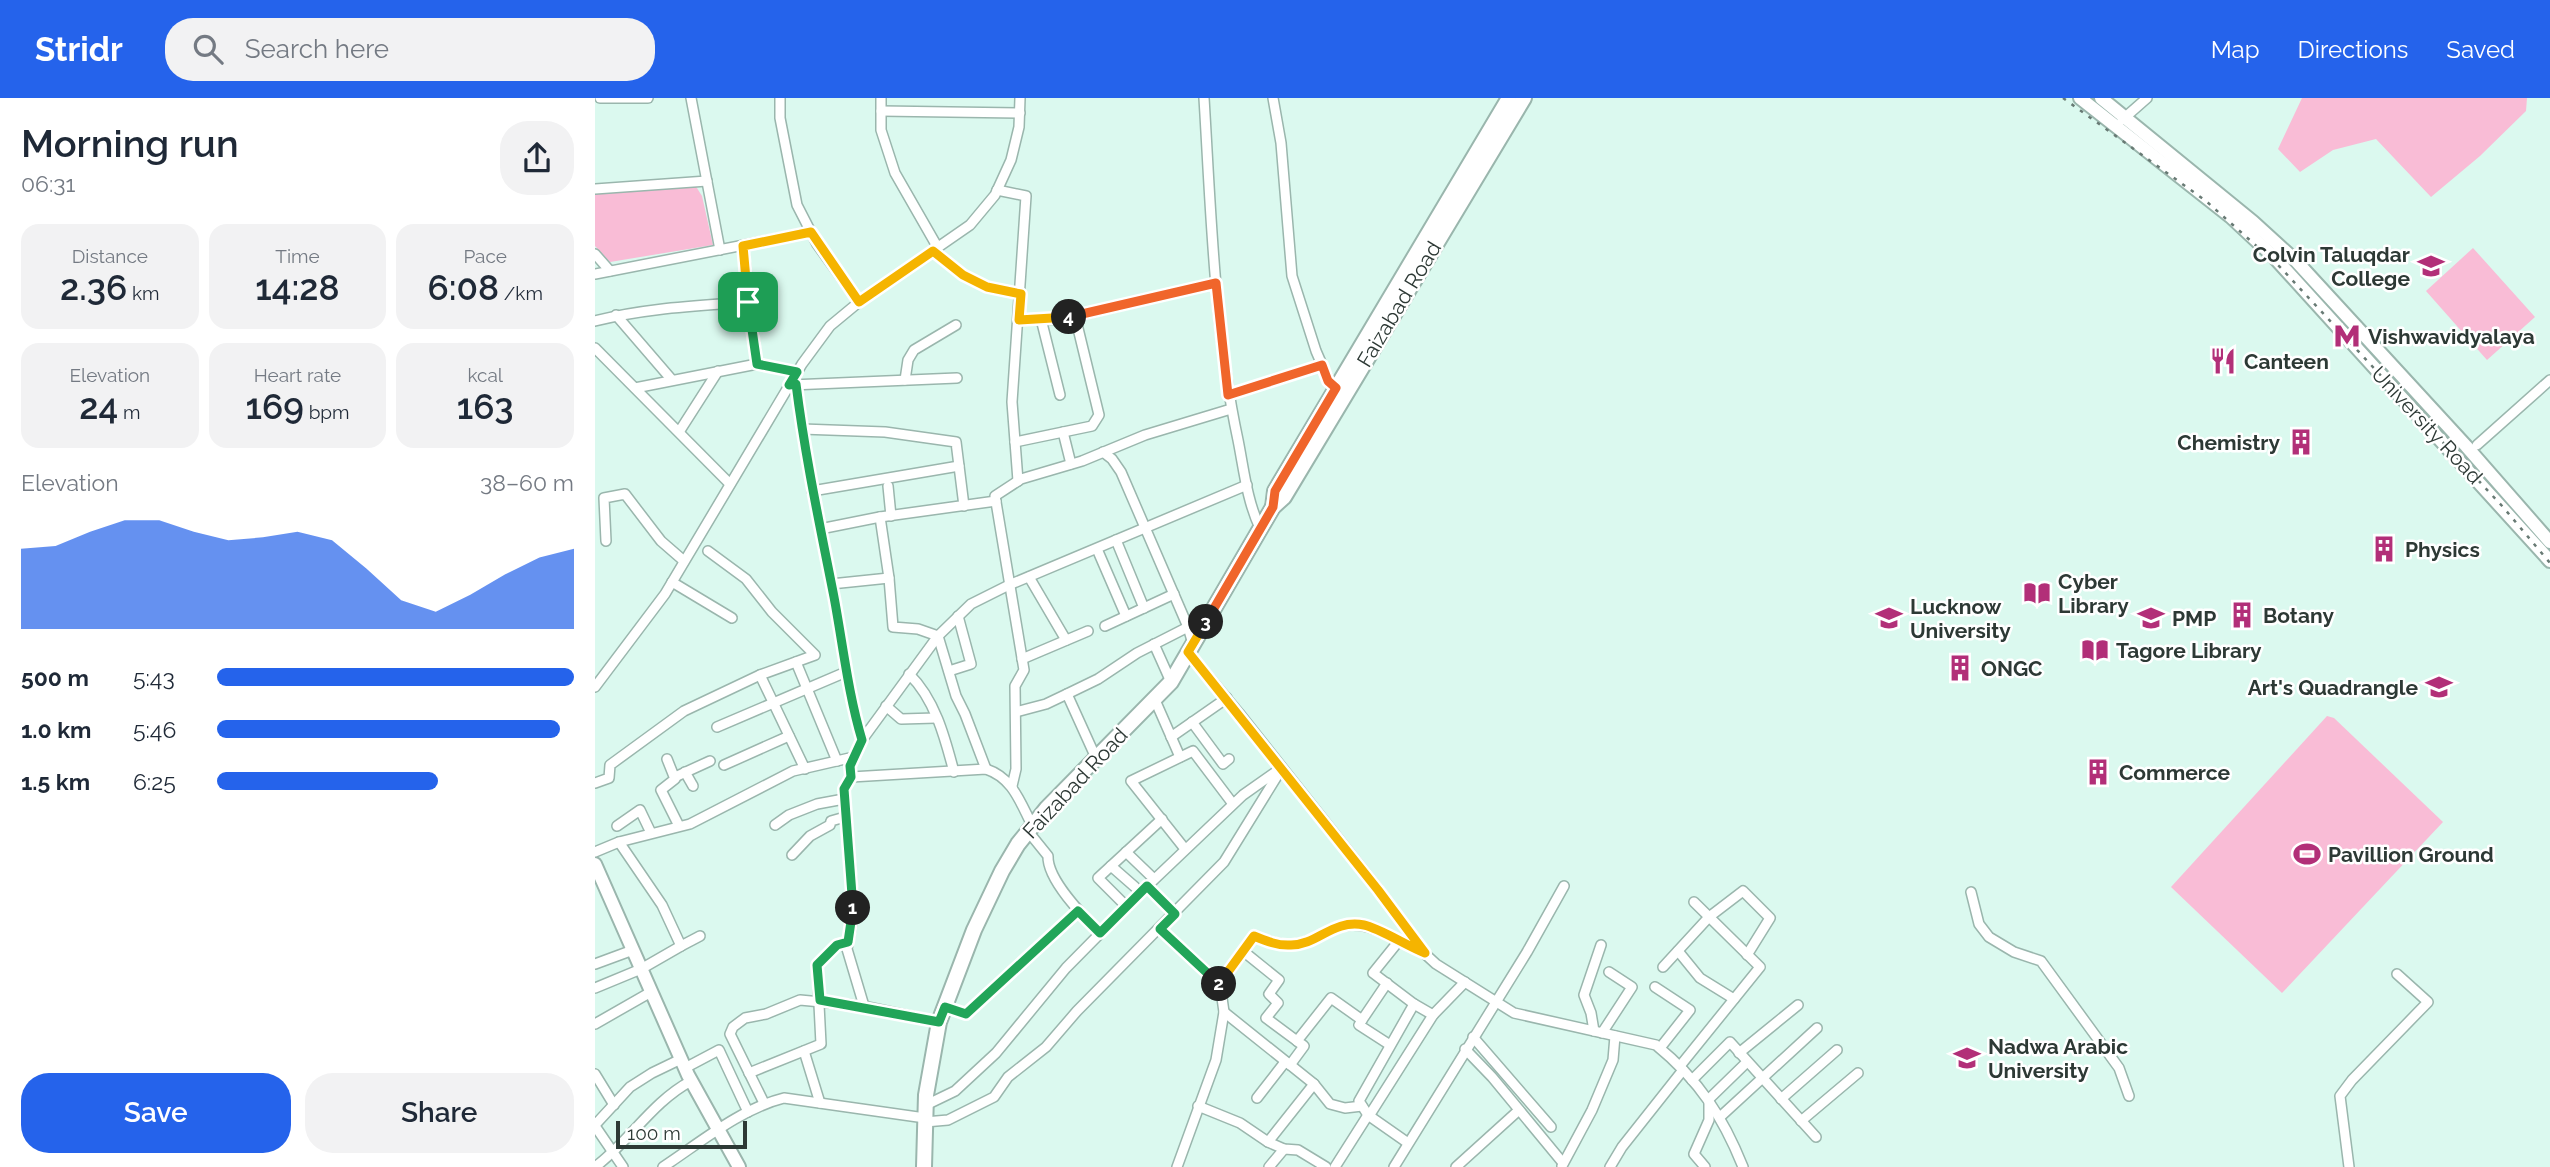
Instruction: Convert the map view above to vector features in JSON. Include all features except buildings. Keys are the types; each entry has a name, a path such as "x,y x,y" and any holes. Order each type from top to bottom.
{"main road":[{"name":"University Road","path":"2080,98 2231,217 2275,258 2550,561"},
{"name":"University Road","path":"2101,98 2253,222 2296,261 2550,542"},
{"name":"Faizabad Road","path":"924,1167 926,1115 939,1022 974,930 1002,871 1030,828 1171,682 1260,528 1273,507 1285,497 1341,391 1512,101"},
{"path":"595,864 691,1081 739,1167"}],"street":[{"path":"600,98 648,98"},
{"path":"691,98 720,250"},
{"path":"780,98 780,118 797,205 811,232 859,302"},
{"path":"881,98 881,130 895,173 935,250 963,275 987,287 1021,294"},
{"path":"595,687 672,582 793,385 797,372 830,326 859,302 970,225 997,190 1011,160 1019,127 1020,98"},
{"path":"1204,98 1216,283 1228,395 1251,505 1260,528"},
{"path":"1273,98 1281,143 1292,276 1328,381 1341,391"},
{"path":"2115,126 2147,98"},
{"path":"881,111 1020,113"},
{"path":"595,189 707,181"},
{"path":"997,190 1026,196 1012,402 1018,481"},
{"path":"595,274 811,232"},
{"path":"743,246 757,364"},
{"path":"595,254 610,271"},
{"path":"1019,320 1075,316 1216,283"},
{"path":"595,321 616,315 748,302"},
{"path":"616,315 672,380"},
{"path":"1015,442 1092,426 1099,415 1075,316"},
{"path":"1041,319 1060,395"},
{"path":"905,380 908,360 914,351 956,326"},
{"path":"595,348 730,484"},
{"path":"635,388 757,364 797,372"},
{"path":"1228,395 1322,365"},
{"path":"679,432 718,371"},
{"path":"793,385 957,378"},
{"path":"2477,444 2550,380"},
{"path":"793,385 851,703 862,740"},
{"path":"1012,786 1016,769 1015,686 1024,670 995,496 1018,481 1145,435 1231,409"},
{"path":"802,429 885,432 956,442 964,506"},
{"path":"1063,432 1071,464"},
{"path":"1103,452 1121,472 1188,627 1191,648 1425,953 1436,964 1514,1013 1660,1048 1709,1100 1729,1132 1743,1167"},
{"path":"812,491 959,466"},
{"path":"864,1006 848,949 853,911 844,789 851,777 850,766 862,740 909,674 938,636 971,604 1009,585 1247,485"},
{"path":"888,486 891,516"},
{"path":"606,541 604,498 625,494 661,541 684,561"},
{"path":"820,529 880,517 996,501"},
{"path":"880,517 893,627 918,629 938,636"},
{"path":"1116,540 1144,608"},
{"path":"1097,549 1126,616"},
{"path":"595,783 609,778 610,765 684,711 759,675 815,655 772,612 746,579 708,551"},
{"path":"1029,577 1066,640"},
{"path":"831,584 889,578"},
{"path":"672,582 732,618"},
{"path":"1105,626 1174,594"},
{"path":"949,671 971,664 958,616"},
{"path":"1016,712 1046,704 1098,679 1154,644 1188,627"},
{"path":"1022,659 1088,631"},
{"path":"938,636 956,696 986,769"},
{"path":"1154,644 1171,682"},
{"path":"796,662 837,761"},
{"path":"717,727 846,672"},
{"path":"909,674 922,687 945,740 954,772"},
{"path":"759,675 804,769"},
{"path":"1067,694 1096,758"},
{"path":"1171,737 1227,698"},
{"path":"1155,699 1180,757"},
{"path":"886,706 901,719 936,718"},
{"path":"1192,722 1226,761 1211,774"},
{"path":"724,765 789,736"},
{"path":"1185,849 1131,780 1193,751 1233,804"},
{"path":"595,852 619,842 690,824 793,771 854,757"},
{"path":"667,759 675,777"},
{"path":"679,826 661,790 675,777 710,761"},
{"path":"926,1115 996,1053 1066,968 1154,879 1233,804 1282,768"},
{"path":"663,1167 748,1112 764,1103 784,1098 948,1120 994,1097 1008,1077 1046,1047 1077,1011 1224,862 1282,768"},
{"path":"851,777 986,769 999,774 1012,786 1030,828 1048,856 1048,864 1078,911 1100,933"},
{"path":"685,772 693,786"},
{"path":"775,825 798,811 845,799"},
{"path":"617,826 640,810 652,833"},
{"path":"792,855 810,836 830,825 831,821 845,817"},
{"path":"1127,907 1098,878 1162,819"},
{"path":"619,842 661,905 681,946"},
{"path":"1126,852 1154,879"},
{"path":"1111,866 1135,887"},
{"path":"1147,886 1175,914"},
{"path":"1394,1167 1527,952 1564,886"},
{"path":"1663,967 1709,917 1743,891 1770,918 1747,955"},
{"path":"1971,892 1979,924 1989,937 2014,952 2041,961 2119,1068 2129,1096"},
{"path":"1610,1167 1681,1068 1760,967 1694,902"},
{"path":"945,1007 966,1014 1078,911"},
{"path":"1220,984 1254,936 1276,944 1293,946 1316,938 1334,926 1365,925 1425,953"},
{"path":"1160,929 1220,984 1224,1012 1216,1060 1177,1167"},
{"path":"595,988 641,969 700,936"},
{"path":"750,1073 821,1044 817,965 837,945 848,942"},
{"path":"1398,942 1373,973 1433,1015"},
{"path":"1598,1032 1584,995 1601,945"},
{"path":"595,964 633,950"},
{"path":"1244,951 1279,981 1269,994 1278,1003 1266,1018 1304,1046 1257,1098"},
{"path":"1678,951 1700,978 1734,999"},
{"path":"1598,1032 1632,987 1609,972"},
{"path":"2349,1167 2340,1096 2352,1080 2428,1002 2397,974"},
{"path":"1335,1167 1433,1015 1465,982"},
{"path":"1387,984 1359,1025 1390,1045"},
{"path":"1655,987 1690,1010 1660,1048"},
{"path":"595,1024 651,992"},
{"path":"1297,1041 1331,998 1362,1020"},
{"path":"764,1103 730,1034 733,1027 751,1016 766,1014 800,1000 820,1000 939,1022"},
{"path":"1408,1143 1368,1116 1359,1101 1414,1004"},
{"path":"1739,1054 1798,1004"},
{"path":"1224,1012 1314,1084 1330,1104 1345,1108 1361,1106"},
{"path":"1720,1117 1817,1028"},
{"path":"1465,1049 1519,1110 1562,1165 1592,1110 1613,1060 1615,1036"},
{"path":"1473,1037 1551,1127"},
{"path":"1692,1080 1730,1042 1816,1137"},
{"path":"623,1167 595,1126 630,1087 652,1073 719,1050 748,1112"},
{"path":"1781,1099 1837,1050"},
{"path":"804,1051 820,1103"},
{"path":"1705,1167 1694,1154 1709,1120 1709,1100 1747,1062"},
{"path":"1801,1121 1858,1073"},
{"path":"595,1074 614,1105"},
{"path":"595,1167 613,1153 673,1090 691,1081"},
{"path":"1268,1142 1314,1084"},
{"path":"1198,1106 1240,1123 1268,1142 1284,1149 1298,1150 1326,1167"},
{"path":"1456,1167 1519,1110"},
{"path":"1269,1167 1284,1149"}],"shaded area":[{"path":"2302,98 2527,98 2526,111 2480,156 2431,197 2376,139 2333,150 2300,172 2278,149"},
{"path":"695,185 702,196 713,245 610,262 595,246 595,194"},
{"path":"2473,248 2535,317 2487,360 2426,291"},
{"name":"Pavillion Ground","path":"2327,716 2334,718 2443,822 2282,993 2171,887"}],"railway":[{"path":"2063,98 2206,201 2280,267 2503,507 2550,563"}],"place":[{"name":"Colvin Taluqdar College","path":"2431,266"},
{"name":"Vishwavidyalaya","path":"2347,336"},
{"name":"Canteen","path":"2223,361"},
{"name":"Chemistry","path":"2301,442"},
{"name":"Physics","path":"2384,549"},
{"name":"Cyber Library","path":"2037,593"},
{"name":"Botany","path":"2242,615"},
{"name":"Lucknow University","path":"1889,618"},
{"name":"PMP","path":"2151,618"},
{"name":"Tagore Library","path":"2095,650"},
{"name":"ONGC","path":"1960,668"},
{"name":"Art's Quadrangle","path":"2439,687"},
{"name":"Commerce","path":"2098,772"},
{"name":"Pavillion Ground","path":"2307,854"},
{"name":"Nadwa Arabic University","path":"1967,1058"}],"route":[{"path":"811,232 859,302 933,251 963,275 987,287 1021,294 1019,320 1063,319 1216,283 1228,395 1322,365 1328,381 1336,388 1275,491 1273,507 1188,652 1239,713 1425,953 1365,925 1334,926 1316,938 1293,946 1276,944 1254,936 1220,984 1160,929 1175,914 1147,886 1100,933 1078,911 966,1014 945,1007 939,1022 820,1000 817,965 837,945 848,942 853,911 844,789 851,777 850,766 862,740 851,703 813,495 796,384 789,385 797,372 757,364 748,302 743,246 811,232"}]}
